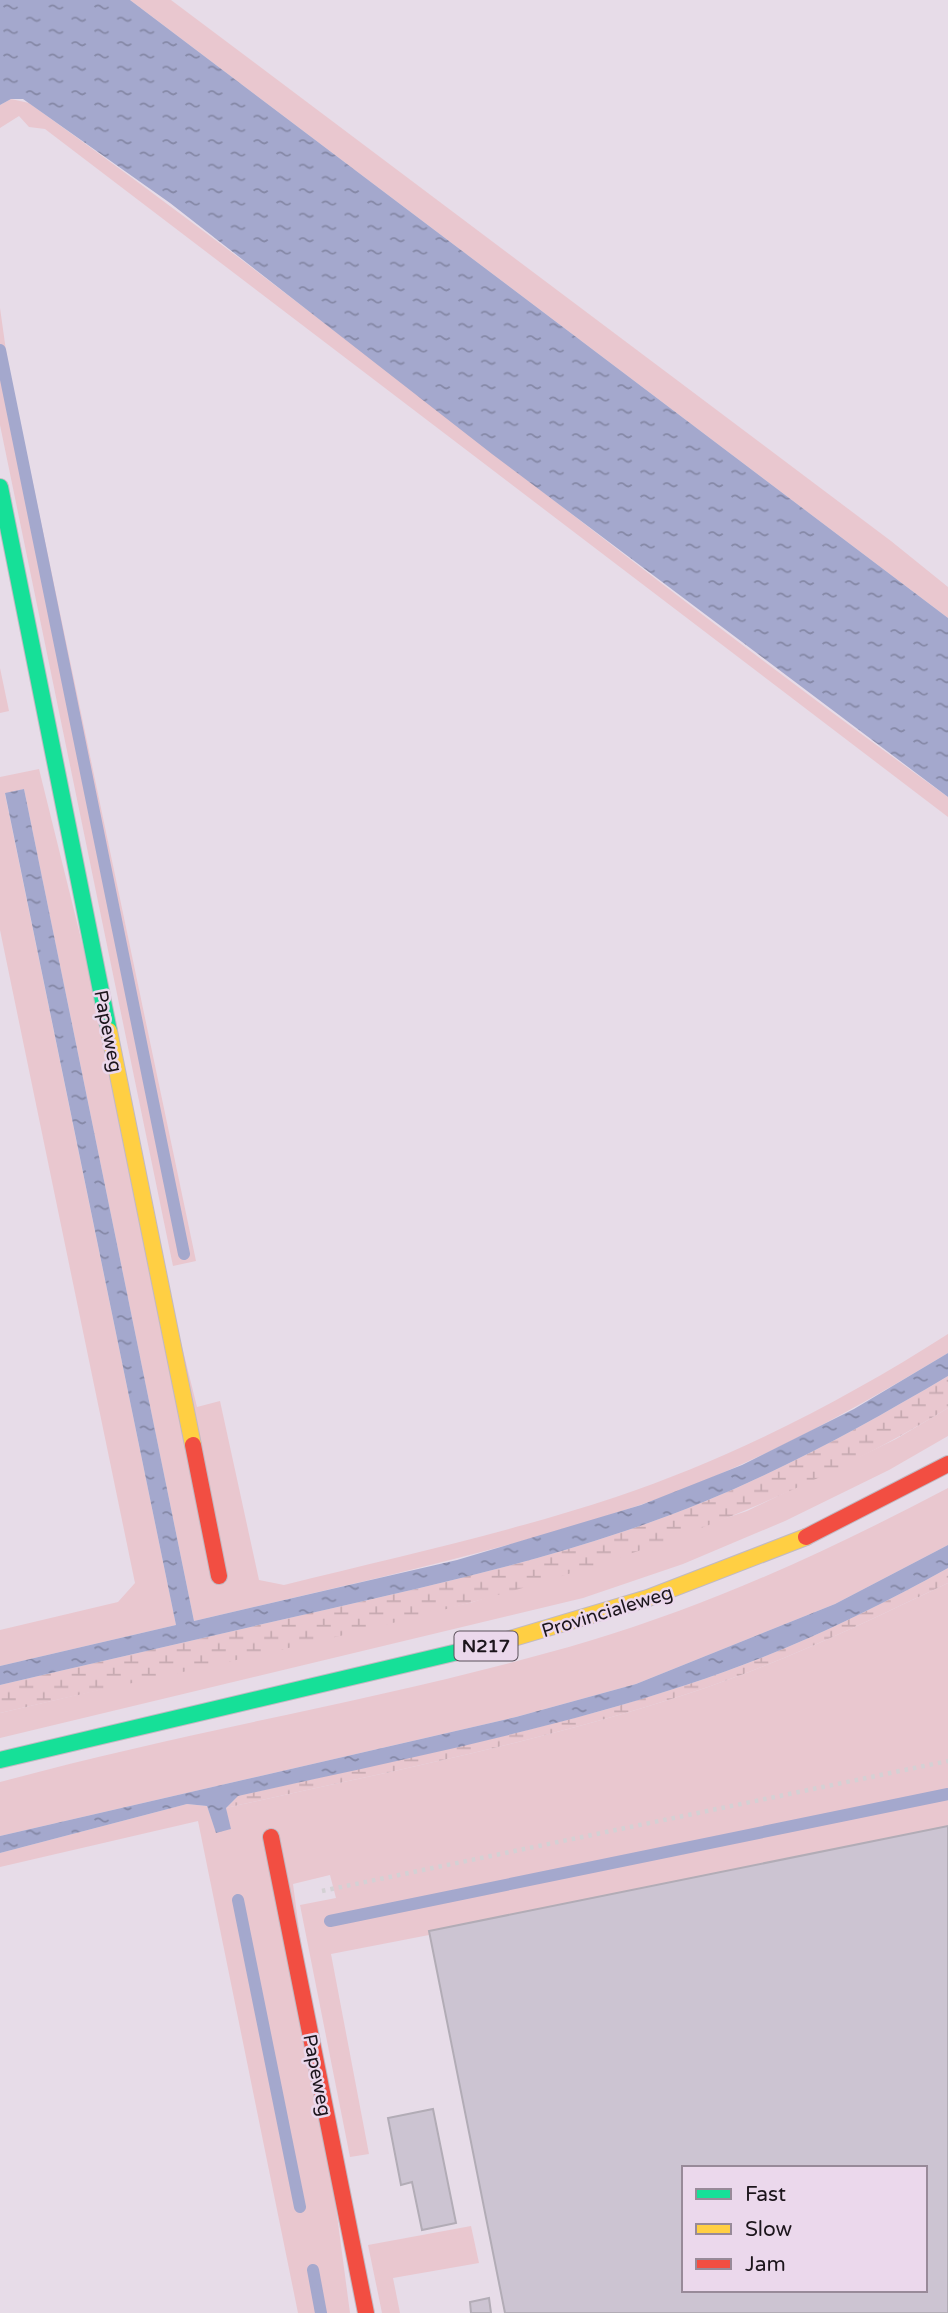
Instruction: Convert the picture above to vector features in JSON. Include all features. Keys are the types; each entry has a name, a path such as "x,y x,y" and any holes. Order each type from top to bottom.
{"street":[{"name":"Papeweg","path":"0,487 219,1576"},
{"name":"Provincialeweg","path":"0,1760 407,1666 606,1614 766,1555 880,1502 948,1464"},
{"name":"Papeweg","path":"271,1837 366,2313"}],"path":[{"path":"334,1888 948,1761"}],"green space":[{"path":"130,0 171,0 891,541 948,587 948,618"},
{"path":"11,99 29,103 145,188 717,625 948,797 948,817 45,129 29,127 19,116 0,128 0,105"},
{"path":"0,308 8,365 196,1261 173,1266 0,425"},
{"path":"0,668 9,711 0,713"},
{"path":"39,769 197,1407 220,1401 259,1580 284,1585 493,1533 616,1497 659,1482 787,1426 869,1382 948,1334 948,1353 874,1396 760,1456 640,1505 474,1554 194,1621 24,789 5,794 176,1625 0,1666 0,1630 118,1602 135,1583 0,930 0,777"},
{"path":"948,1376 948,1408 838,1468 724,1519 607,1562 488,1598 366,1630 0,1713 0,1685 478,1574 589,1543 667,1516 791,1462"},
{"path":"948,1408 948,1436 889,1470 785,1521 683,1564 583,1598 0,1738 0,1713 473,1602 747,1511 896,1439"},
{"path":"948,1488 948,1545 835,1604 636,1684 516,1717 0,1836 0,1782 150,1745 444,1679 589,1641 682,1610 773,1573"},
{"path":"948,1568 948,1583 789,1656 690,1693 517,1742 226,1808 238,1796 576,1718 720,1674 820,1633"},
{"path":"948,1583 948,1826 429,1931 429,1935 331,1954 369,2154 350,2157 300,1905 336,1898 330,1875 293,1884 350,2313 298,2313 198,1821 0,1867 0,1853 187,1804 207,1806 216,1832 230,1829 226,1808 459,1756 633,1711 789,1656"},
{"path":"471,2226 479,2263 393,2278 400,2313 382,2313 368,2245"}],"water":[{"path":"0,0 130,0 948,618 948,797 492,454 170,203 23,99 11,99 0,105"},
{"path":"24,789 194,1621 457,1560 641,1505 742,1465 854,1409 948,1353 948,1376 870,1421 750,1482 625,1531 552,1554 441,1583 0,1685 0,1666 176,1625 5,793"},
{"path":"948,1545 948,1568 853,1618 720,1674 576,1718 238,1796 226,1808 231,1829 216,1833 207,1806 187,1804 0,1853 0,1836 516,1717 636,1684 835,1604"}],"building":[{"path":"948,1826 948,2313 505,2313 429,1931"},
{"path":"433,2109 456,2223 422,2230 412,2182 401,2185 388,2118"},
{"path":"489,2298 491,2313 471,2313 470,2302"}],"waterway":[{"path":"0,350 184,1254"},
{"path":"330,1921 948,1794"},
{"path":"238,1900 300,2207"},
{"path":"313,2270 321,2313"}],"traffic: fast":[{"path":"0,487 109,1031"},
{"path":"0,1760 500,1642"}],"traffic: slow":[{"path":"109,1031 193,1445"},
{"path":"500,1642 648,1598 806,1537"}],"traffic: jam":[{"path":"193,1445 219,1576"},
{"path":"806,1537 948,1464"},
{"path":"271,1837 366,2313"}]}
